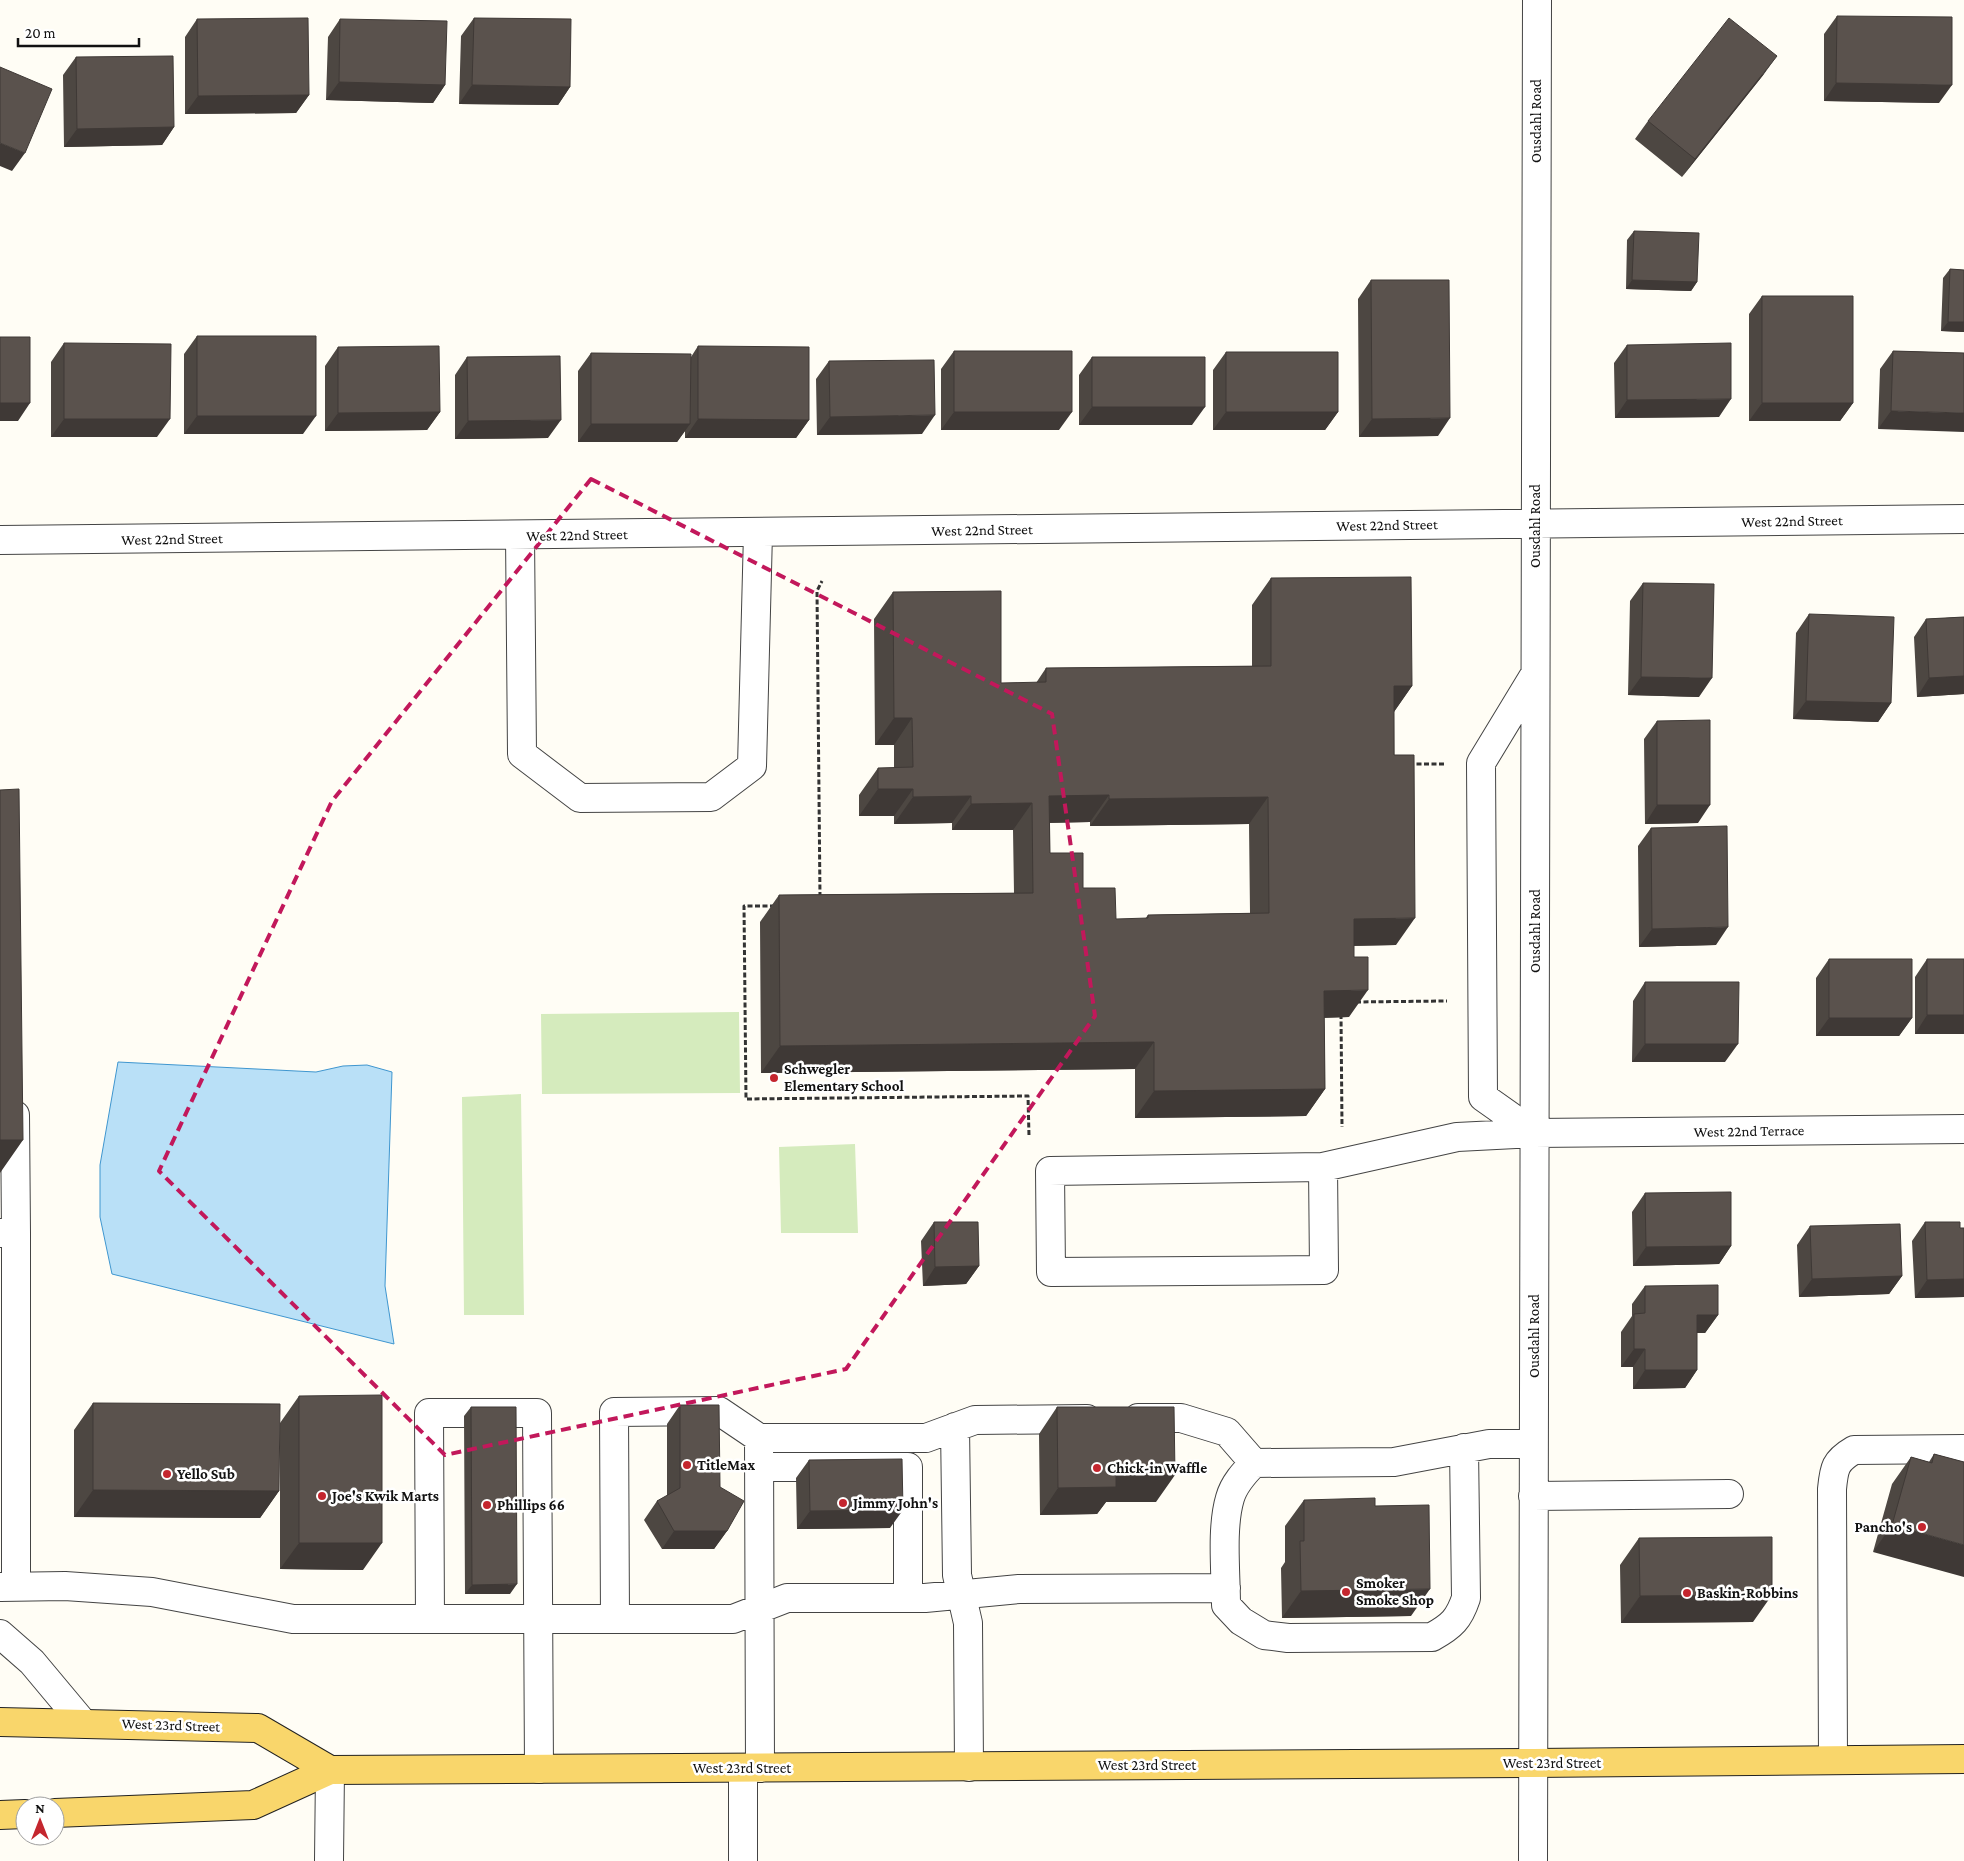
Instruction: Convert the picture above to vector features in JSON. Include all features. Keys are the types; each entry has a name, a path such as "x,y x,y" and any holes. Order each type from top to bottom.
{"main road":[{"name":"West 23rd Street","path":"0,1722 258,1728 330,1770"},
{"name":"West 23rd Street","path":"65,1812 254,1805 330,1770 1964,1759"},
{"path":"0,1815 15,1814"}],"street":[{"name":"Ousdahl Road","path":"1533,1861 1537,0"},
{"name":"West 22nd Street","path":"0,540 1964,519"},
{"path":"520,535 522,754 580,798 711,798 752,766 758,532"},
{"path":"1534,1133 1483,1097 1481,763 1535,674"},
{"path":"15,1086 8,1233 8,1586 66,1586 152,1592 293,1619 733,1619 787,1598 908,1598 1019,1589 1226,1588"},
{"name":"West 22nd Terrace","path":"1323,1167 1324,1270 1051,1272 1050,1171 1323,1167 1457,1137 1534,1133 1964,1129"},
{"path":"615,1619 614,1412 719,1412 759,1438 926,1438 974,1420 1181,1418 1227,1432 1254,1463"},
{"path":"430,1619 429,1414 536,1413 539,1769"},
{"path":"955,1427 957,1575 968,1623 969,1766"},
{"path":"744,1861 752,1768 759,1608 759,1438"},
{"path":"1464,1448 1466,1598 1461,1614 1446,1630 1432,1637 1288,1638 1264,1635 1241,1621 1226,1605 1226,1522 1230,1497 1240,1478 1254,1463 1394,1462 1464,1448 1489,1444 1533,1444"},
{"path":"1833,1760 1832,1489 1834,1469 1843,1457 1854,1450 1964,1449"},
{"path":"1854,1450 1927,1474"},
{"path":"759,1467 908,1467 908,1598"},
{"path":"1533,1496 1729,1494"},
{"path":"0,1634 32,1662 83,1723"},
{"path":"329,1861 330,1770"}],"path":[{"path":"820,905 817,591 822,581"},
{"path":"1401,764 1456,764"},
{"path":"782,906 744,906 746,1099 1028,1096 1029,1136"},
{"path":"1350,1002 1455,1001"},
{"path":"1341,1012 1342,1128 1351,1127"}],"highlighted area":[{"path":"591,479 1052,714 1095,1016 846,1369 445,1455 159,1171 332,801"}],"green space":[{"path":"739,1012 740,1093 542,1094 541,1014"},
{"path":"521,1094 524,1315 464,1315 462,1097"},
{"path":"855,1144 858,1233 781,1233 779,1147"}],"water":[{"path":"118,1062 316,1072 343,1066 367,1065 392,1072 385,1286 394,1344 112,1274 100,1217 100,1165"}],"building":[{"path":"1837,16 1952,17 1952,85 1836,83"},
{"path":"308,18 309,95 198,96 197,19"},
{"path":"474,18 571,19 570,87 472,85"},
{"path":"1729,18 1777,56 1695,159 1648,121"},
{"path":"340,19 447,21 445,85 339,82"},
{"path":"173,56 174,127 77,129 76,57"},
{"path":"0,67 52,89 25,153 0,143"},
{"path":"1634,231 1699,233 1697,282 1632,280"},
{"path":"1950,269 1964,270 1964,322 1948,322"},
{"path":"1371,280 1449,280 1450,418 1372,419"},
{"path":"1762,296 1853,296 1853,403 1762,403"},
{"path":"197,336 316,336 316,416 197,416"},
{"path":"0,337 30,337 30,403 0,403"},
{"path":"64,343 171,344 170,419 64,419"},
{"path":"1731,343 1731,399 1627,400 1627,345"},
{"path":"439,346 440,412 338,413 338,347"},
{"path":"698,346 809,347 809,420 698,419"},
{"path":"954,351 1072,351 1072,412 954,412"},
{"path":"1893,351 1964,353 1964,413 1891,411"},
{"path":"1226,352 1338,352 1338,412 1226,412"},
{"path":"591,353 691,354 690,424 591,424"},
{"path":"560,356 561,420 468,421 467,357"},
{"path":"1092,357 1205,357 1205,407 1092,407"},
{"path":"934,360 935,415 830,417 829,361"},
{"path":"1411,577 1412,686 1394,686 1394,755 1414,755 1415,918 1354,919 1354,957 1368,957 1368,990 1324,991 1325,1089 1154,1091 1154,1042 780,1046 779,895 1033,893 1032,803 971,804 971,796 913,797 913,789 878,789 878,768 913,767 912,718 894,718 893,592 1001,591 1001,683 1046,682 1046,668 1271,666 1271,578","holes":["1109,795 1109,799 1268,797 1269,913 1148,915 1148,918 1116,919 1115,888 1083,888 1083,853 1050,853 1049,796"]},
{"path":"1643,583 1714,584 1712,678 1641,677"},
{"path":"1809,614 1894,617 1891,703 1806,701"},
{"path":"1964,617 1964,676 1929,678 1926,619"},
{"path":"1710,720 1710,805 1657,805 1657,721"},
{"path":"19,789 23,1140 0,1140 0,790"},
{"path":"1727,826 1728,927 1652,929 1651,828"},
{"path":"1829,959 1912,959 1912,1018 1829,1018"},
{"path":"1927,959 1964,959 1964,1015 1927,1015"},
{"path":"1645,982 1739,982 1738,1044 1645,1044"},
{"path":"1731,1192 1731,1246 1646,1247 1645,1193"},
{"path":"934,1222 978,1222 979,1266 935,1267"},
{"path":"1925,1222 1960,1222 1960,1228 1964,1228 1964,1279 1927,1280"},
{"path":"1900,1224 1902,1276 1812,1279 1810,1226"},
{"path":"1718,1285 1718,1315 1697,1315 1697,1370 1645,1370 1645,1349 1634,1349 1634,1314 1645,1313 1645,1286"},
{"name":"Joe's Kwik Marts","path":"382,1395 382,1543 299,1543 299,1396"},
{"name":"Yello Sub","path":"93,1403 280,1404 279,1491 93,1490"},
{"name":"TitleMax","path":"680,1405 719,1405 720,1487 744,1501 727,1531 674,1531 657,1501 680,1488"},
{"name":"Phillips 66","path":"471,1407 516,1407 517,1584 472,1585"},
{"path":"1057,1407 1174,1407 1175,1475 1116,1475 1116,1487 1058,1488"},
{"path":"1934,1454 1964,1462 1964,1545 1892,1525 1911,1457 1932,1463"},
{"path":"902,1459 903,1510 810,1511 809,1460"},
{"path":"1375,1498 1375,1506 1429,1505 1430,1589 1301,1591 1300,1541 1304,1541 1304,1500"},
{"path":"1772,1537 1772,1595 1640,1596 1639,1538"}],"place":[{"name":"Schwegler Elementary School","path":"774,1078"},
{"name":"TitleMax","path":"687,1465"},
{"name":"Chick-in Waffle","path":"1097,1468"},
{"name":"Yello Sub","path":"167,1474"},
{"name":"Joe's Kwik Marts","path":"322,1496"},
{"name":"Jimmy John's","path":"843,1503"},
{"name":"Phillips 66","path":"487,1505"},
{"name":"Pancho's","path":"1922,1527"},
{"name":"Smoker Smoke Shop","path":"1346,1592"},
{"name":"Baskin-Robbins","path":"1687,1593"}]}
